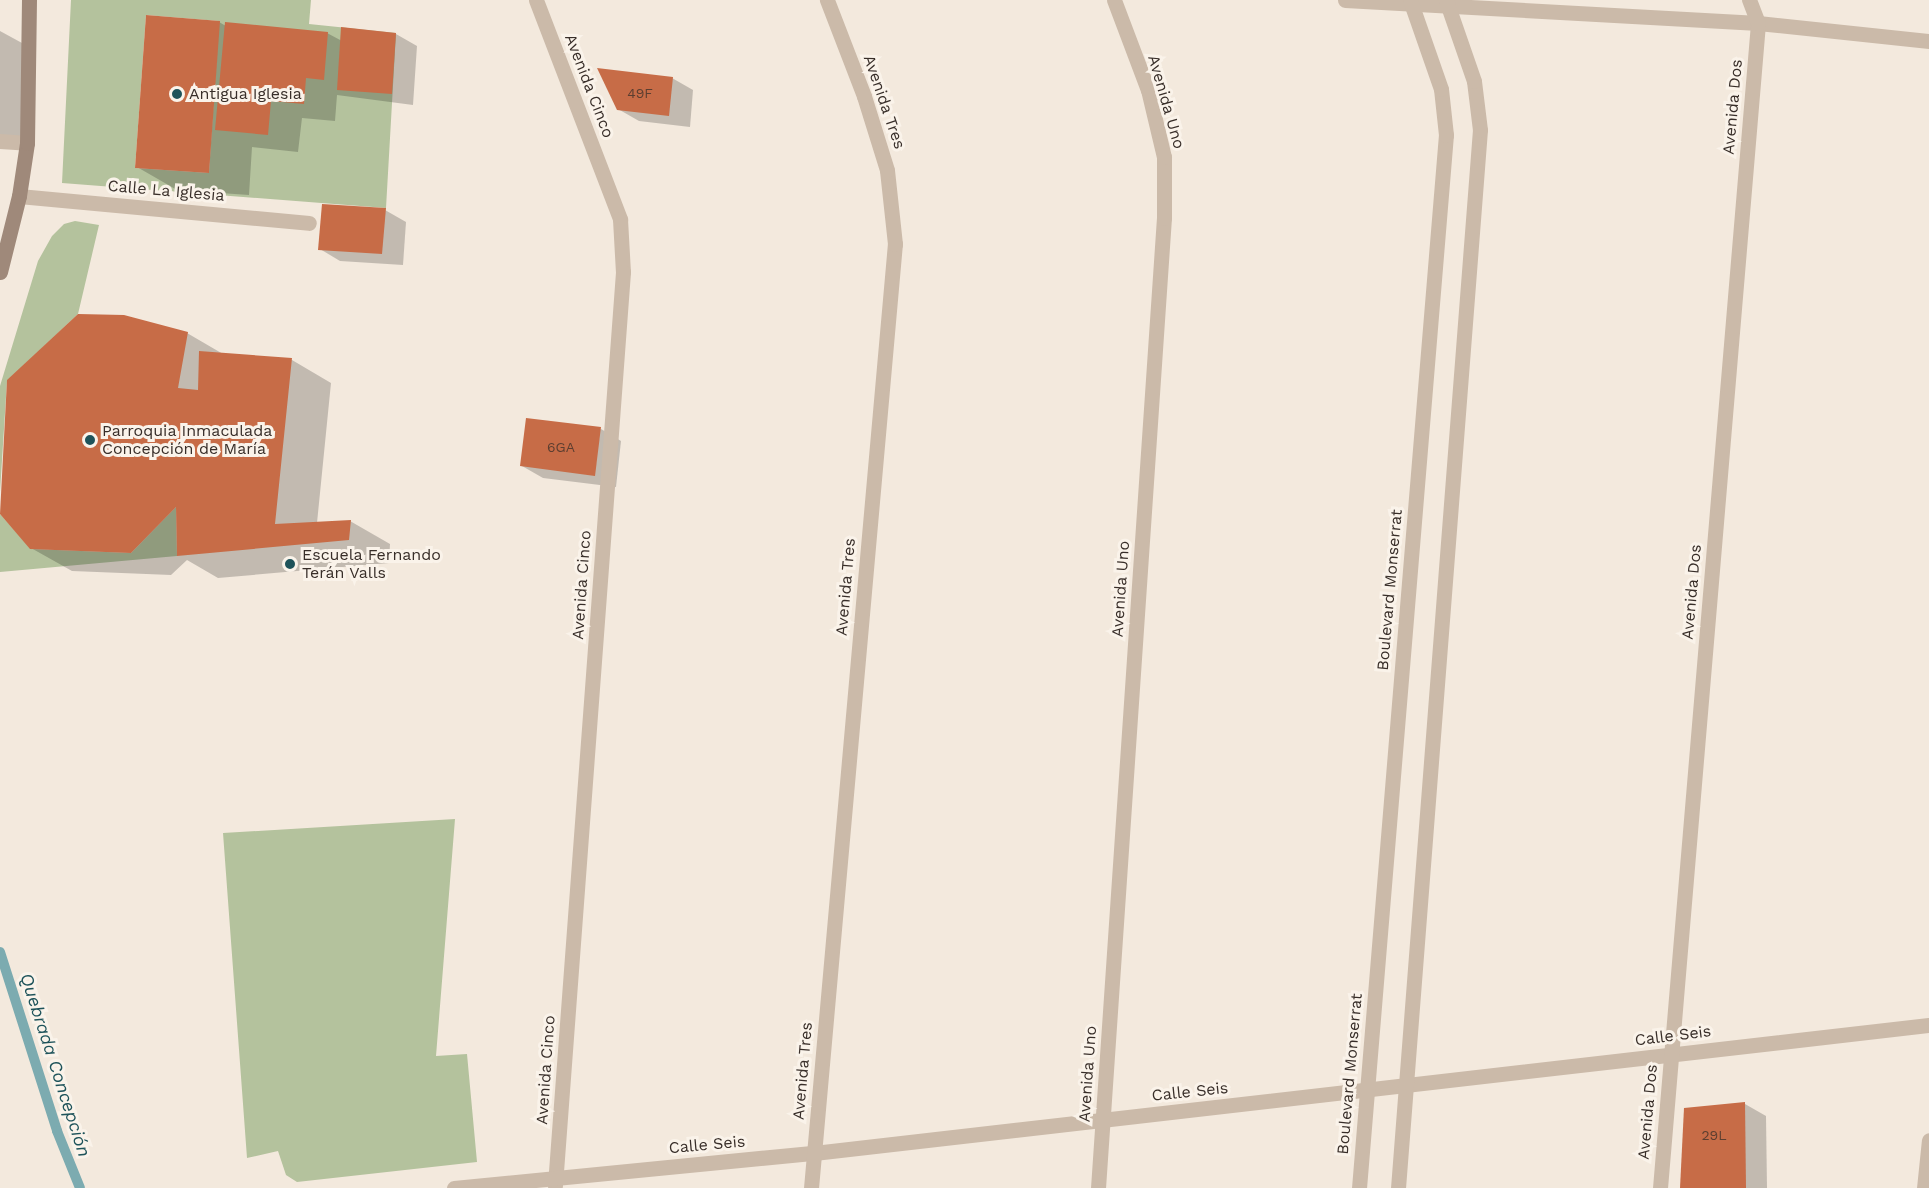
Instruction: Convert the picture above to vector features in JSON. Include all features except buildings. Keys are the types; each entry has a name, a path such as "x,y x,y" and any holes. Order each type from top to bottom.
{"main road":[{"path":"0,272 20,196 27,143 29,0"}],"street":[{"name":"Avenida Cinco","path":"536,0 620,219 623,272 556,1183"},
{"name":"Avenida Tres","path":"811,1188 895,244 887,170 864,96 827,0"},
{"name":"Avenida Uno","path":"1098,1188 1164,167 1148,90 1114,0"},
{"path":"1345,0 1447,3 1758,23 1929,41"},
{"name":"Avenida Dos","path":"1660,1188 1758,23 1749,0"},
{"name":"Boulevard Monserrat","path":"1359,1188 1446,135 1441,89 1411,3"},
{"path":"1398,1188 1480,130 1474,81 1447,3"},
{"path":"0,141 27,143"},
{"name":"Calle La Iglesia","path":"20,196 309,223"},
{"name":"Calle Seis","path":"454,1188 556,1183 1103,1119 1366,1092 1929,1025"},
{"path":"1924,1188 1929,1140"}],"green space":[{"path":"71,0 311,0 309,24 396,33 386,208 62,183","holes":["146,15 219,21 209,173 135,168"]},
{"path":"75,221 99,225 78,314 7,381 0,492 0,386 38,261 52,236 64,224"},
{"path":"176,507 177,556 0,572 0,514 31,549 131,553"},
{"path":"455,819 436,1056 467,1054 477,1162 297,1182 286,1175 278,1151 247,1158 223,833"}],"waterway":[{"name":"Quebrada Concepción","path":"0,952 57,1131 80,1188"}],"place":[{"name":"Antigua Iglesia","path":"177,94"},
{"name":"Parroquia Inmaculada Concepción de María","path":"90,440"},
{"name":"Escuela Fernando Terán Valls","path":"290,564"}]}
